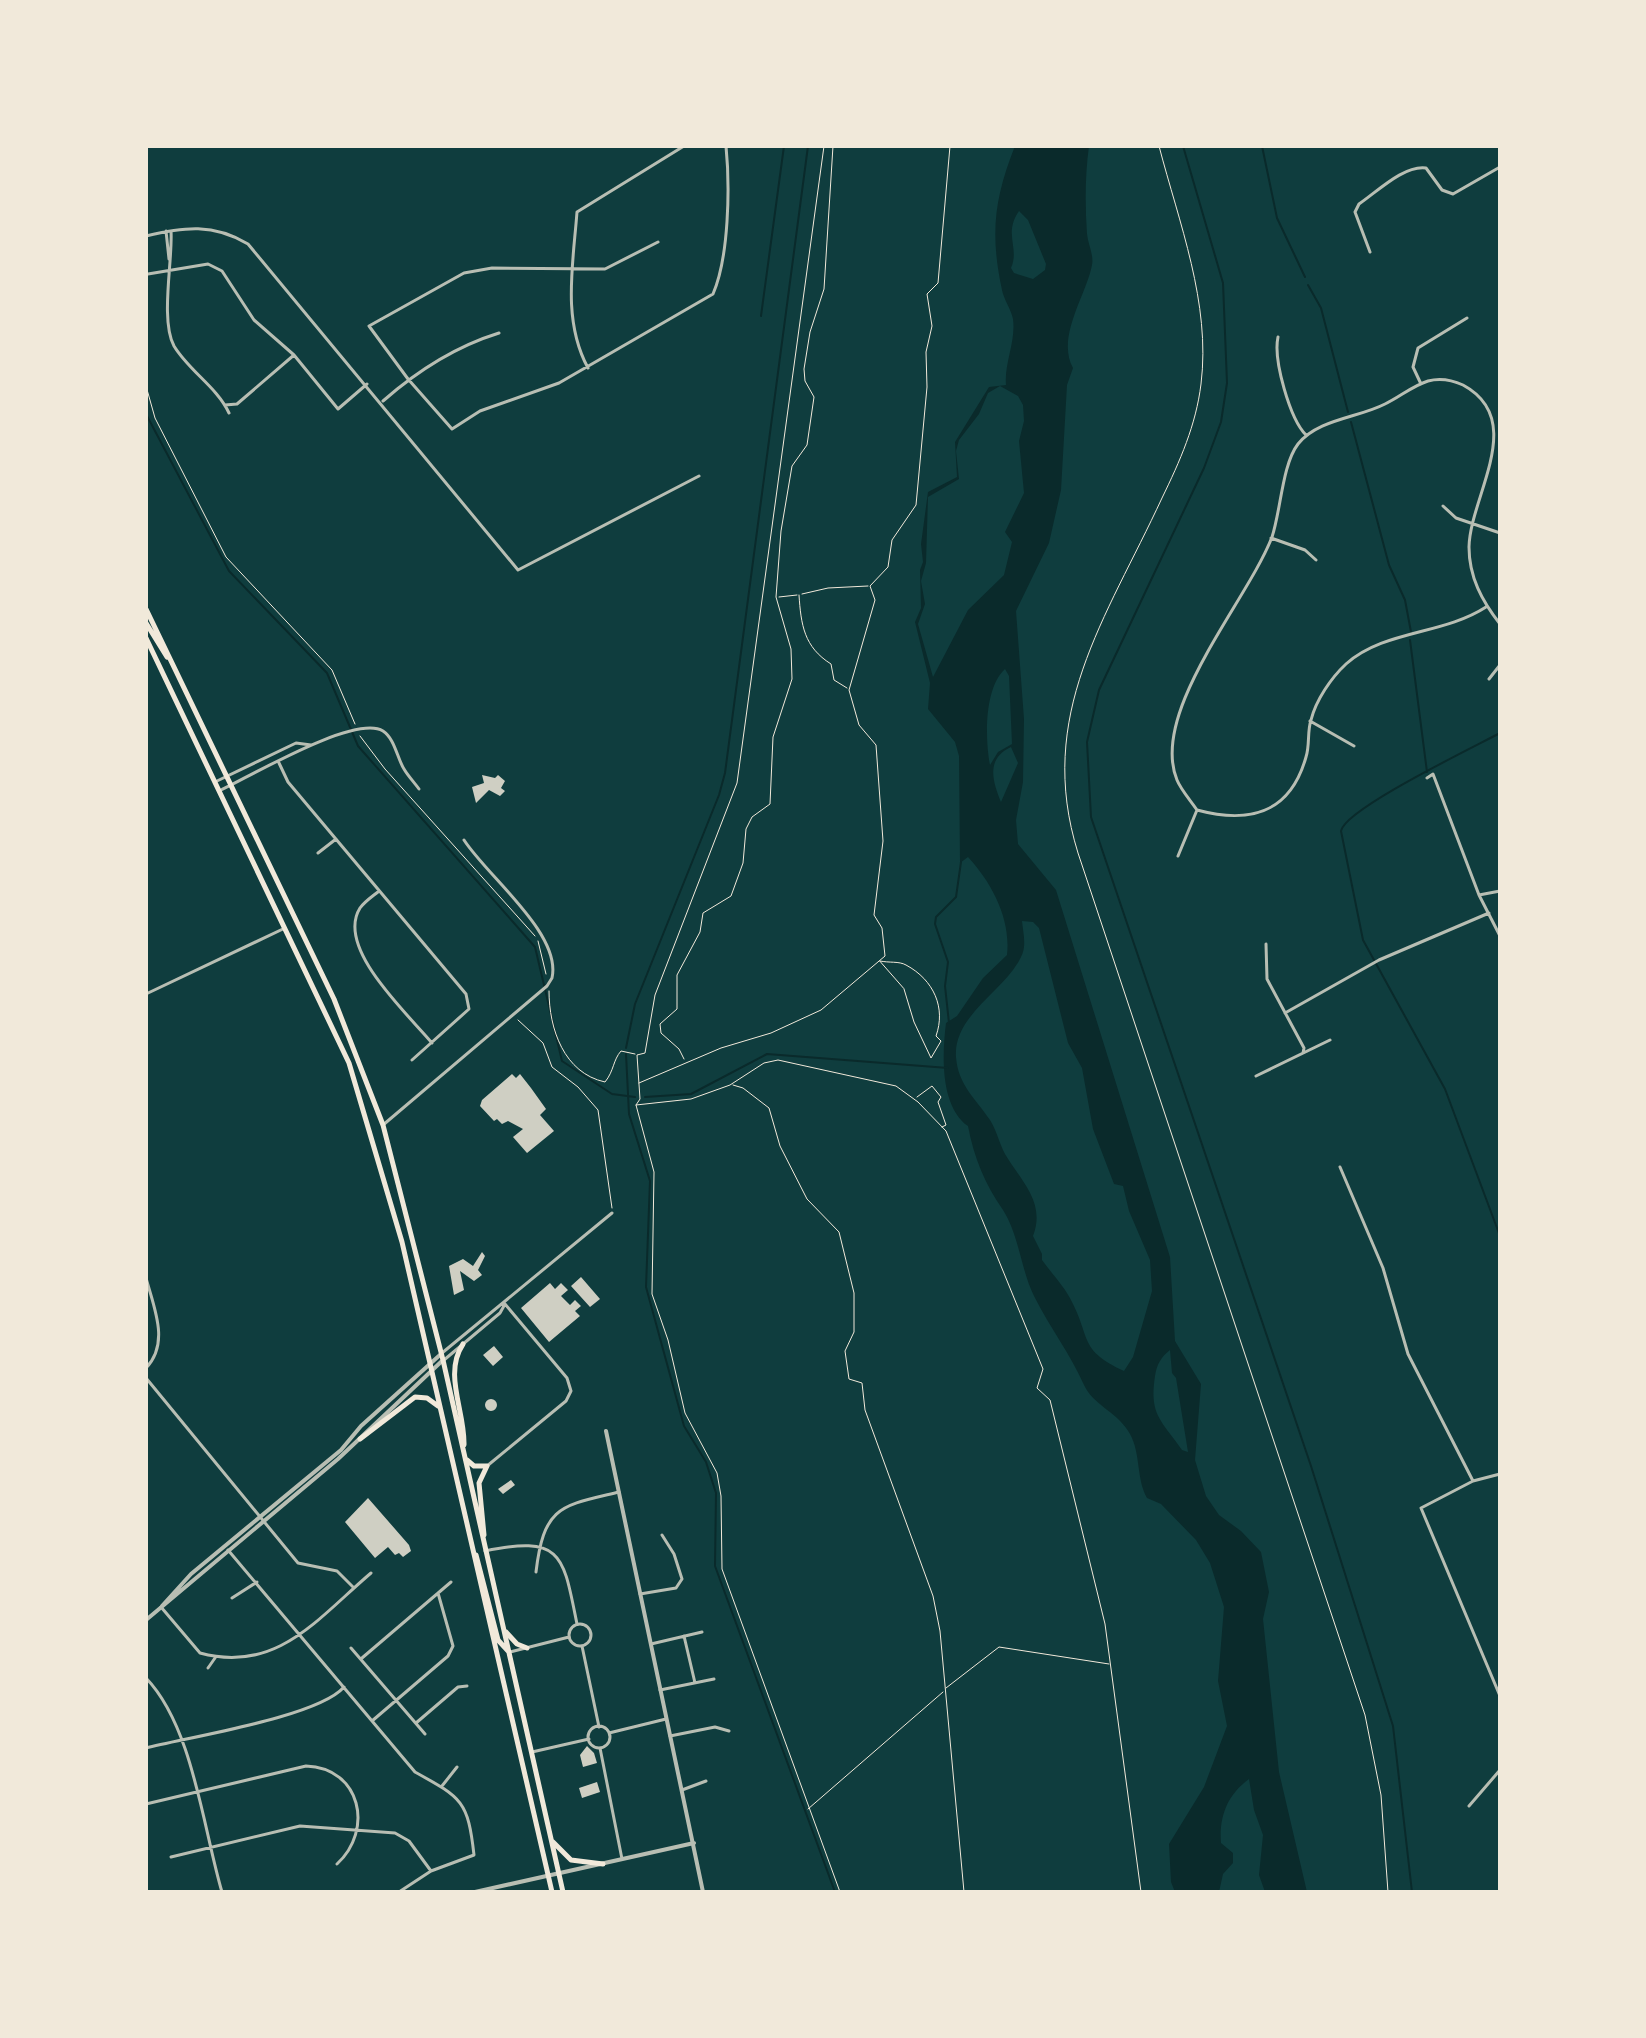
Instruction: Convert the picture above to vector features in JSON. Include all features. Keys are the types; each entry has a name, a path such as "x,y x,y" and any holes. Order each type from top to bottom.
{"main road":[{"path":"146,609 334,999 383,1125 442,1357 563,1892"},
{"path":"146,623 159,650 171,661"},
{"path":"146,638 217,781 349,1063 402,1242 552,1892"},
{"path":"463,1344 453,1368 465,1429 464,1455 474,1466 487,1466 479,1483 485,1548"},
{"path":"360,1439 415,1397 427,1398 438,1406"},
{"path":"472,1548 479,1560 498,1640 509,1652"},
{"path":"503,1628 517,1644 527,1648"},
{"path":"550,1838 571,1860 603,1864"}],"street":[{"path":"588,368 574,343 571,324 577,212 684,146"},
{"path":"658,242 634,258 605,269 492,268 464,273 369,326 408,379 452,429 480,411 559,383 713,294 721,269 728,181 726,146"},
{"path":"1370,252 1355,212 1359,204 1407,171 1416,167 1426,168 1442,190 1453,194 1500,167"},
{"path":"146,236 168,231 217,229 248,244 382,402 518,570 699,476"},
{"path":"168,231 170,249 167,270 173,344 229,413"},
{"path":"148,274 208,264 222,271 254,320 294,355 338,409 367,384"},
{"path":"1421,384 1413,367 1418,348 1467,318"},
{"path":"382,402 408,379 479,339 499,333"},
{"path":"1278,337 1277,351 1292,413 1306,435"},
{"path":"225,405 237,404 294,355"},
{"path":"1487,606 1452,625 1366,650 1330,683 1310,721 1307,754 1300,775 1287,794 1269,808 1242,818 1197,810 1177,780 1172,747 1186,695 1210,645 1248,586 1271,538 1291,456 1306,435 1316,429 1381,406 1421,384 1446,380 1464,386 1479,398 1491,419 1494,450 1472,525 1470,565 1487,606 1500,624"},
{"path":"1443,506 1456,518 1500,533"},
{"path":"1271,538 1305,550 1316,560"},
{"path":"1489,679 1500,665"},
{"path":"1310,721 1354,746"},
{"path":"221,790 311,745 358,728 372,727 389,737 406,774 419,789"},
{"path":"217,781 296,743 311,745"},
{"path":"279,763 288,782 466,994 469,1009 412,1060"},
{"path":"1427,778 1433,774 1479,895 1500,936"},
{"path":"1178,856 1197,810"},
{"path":"318,853 336,839"},
{"path":"383,1125 548,985 553,972 544,939 474,857 464,840"},
{"path":"379,891 361,907 355,922 355,938 363,960 433,1044"},
{"path":"1479,895 1500,891"},
{"path":"1285,1013 1379,960 1489,913"},
{"path":"146,994 285,928"},
{"path":"1266,944 1267,979 1304,1048 1303,1053"},
{"path":"1256,1076 1330,1040"},
{"path":"1340,1167 1383,1268 1408,1354 1473,1481"},
{"path":"262,1520 346,1446 361,1426 612,1213"},
{"path":"146,1278 160,1330 153,1360 146,1368"},
{"path":"442,1357 500,1313 505,1304"},
{"path":"487,1466 566,1401 571,1391 567,1378 505,1304"},
{"path":"146,1620 360,1439 429,1368"},
{"path":"146,1378 298,1563 337,1571 354,1588"},
{"path":"606,1431 703,1892"},
{"path":"1500,1474 1473,1481 1421,1508 1500,1696"},
{"path":"536,1572 541,1546 553,1516 562,1506 619,1492"},
{"path":"640,1594 676,1588 682,1579 674,1554 662,1535"},
{"path":"485,1548 521,1544 541,1546 555,1554 567,1570 577,1624"},
{"path":"227,1549 415,1772 441,1786 469,1815 474,1855 431,1871 399,1892"},
{"path":"161,1607 200,1653 241,1659 283,1647 371,1573"},
{"path":"232,1598 257,1582"},
{"path":"362,1658 451,1582"},
{"path":"372,1721 448,1656 453,1646 438,1593"},
{"path":"582,1646 573,1643 569,1637 571,1627 577,1624 588,1627 590,1634 582,1646 599,1727 609,1733 666,1719"},
{"path":"650,1644 702,1632"},
{"path":"684,1636 695,1683"},
{"path":"509,1652 569,1637"},
{"path":"351,1648 425,1734"},
{"path":"208,1668 215,1657"},
{"path":"146,1678 161,1697 182,1739 222,1892"},
{"path":"660,1690 714,1679"},
{"path":"416,1723 458,1687 467,1686"},
{"path":"146,1748 297,1712 336,1696 344,1687"},
{"path":"599,1727 591,1730 589,1739 593,1746 600,1748 609,1742 609,1733"},
{"path":"670,1736 715,1727 729,1731"},
{"path":"532,1752 589,1739"},
{"path":"600,1748 622,1859"},
{"path":"146,1804 306,1766 331,1768 349,1785 358,1829 353,1849 337,1864"},
{"path":"441,1786 457,1767"},
{"path":"1469,1806 1500,1770"},
{"path":"682,1790 706,1781"},
{"path":"171,1857 300,1826 358,1829 395,1833 409,1841 431,1871"},
{"path":"475,1892 694,1843"}],"path":[{"path":"146,386 155,418 226,557 332,670 364,744 538,940 558,1040 567,1060 605,1082 615,1071 616,1057 621,1051 637,1055 645,1053 655,995 737,783 824,146"},
{"path":"684,1062 679,1049 661,1033 660,1024 677,1009 677,975 700,932 703,913 726,903 731,896 743,863 746,829 772,798 773,737 792,679 791,649 783,631 776,597 787,490 794,461 807,445 814,397 805,381 804,369 810,332 826,278 824,259 830,241 827,207 833,146"},
{"path":"776,597 828,588 870,586 888,567 892,540 916,505 927,387 926,352 932,326 927,294 938,283 950,146"},
{"path":"1159,146 1200,309 1201,385 1180,460 1073,691 1062,759 1065,803 1078,853 1365,1715 1381,1795 1388,1892"},
{"path":"639,1083 684,1062 771,1033 821,1010 880,961 886,946 882,928 874,915 883,841 876,745 859,725 849,690 875,600 870,586"},
{"path":"799,595 802,632 818,656 831,664 834,680 849,690"},
{"path":"880,961 906,964 924,978 938,997 943,1019 936,1036 941,1041 931,1058 914,1022 904,989 880,961"},
{"path":"512,1016 543,1043 552,1067 578,1087 598,1110 612,1213"},
{"path":"637,1055 640,1099 636,1105 654,1172 652,1294 668,1340 685,1413 717,1473 721,1496 722,1569 840,1892"},
{"path":"636,1105 677,1103 730,1085 764,1063 778,1060 884,1081 915,1099 950,1138 989,1242 1043,1369 1037,1388 1050,1400 1111,1664 1121,1764 1141,1892"},
{"path":"730,1085 743,1088 769,1108 780,1146 807,1199 839,1232 854,1293 854,1332 845,1351 849,1379 862,1383 865,1410 933,1596 940,1631 964,1892"},
{"path":"915,1099 932,1086 941,1097 938,1102 946,1125 942,1127"},
{"path":"809,1808 999,1647 1111,1664"}],"water":[{"path":"1015,146 1089,146 1086,212 1092,253 1089,277 1074,316 1068,343 1073,368 1067,385 1061,490 1049,543 1016,611 1024,719 1023,782 1016,820 1018,844 1056,890 1170,1257 1175,1341 1201,1384 1195,1460 1206,1496 1219,1515 1241,1531 1261,1552 1269,1592 1263,1619 1279,1772 1307,1892 1265,1892 1259,1875 1263,1835 1254,1810 1249,1779 1230,1799 1223,1816 1221,1843 1233,1853 1233,1863 1223,1874 1219,1892 1175,1892 1171,1882 1169,1844 1204,1787 1227,1726 1218,1681 1224,1607 1210,1563 1196,1540 1161,1504 1147,1498 1130,1434 1088,1392 1040,1308 1008,1220 981,1170 968,1126 952,1106 945,1079 946,1023 957,1016 983,978 1007,955 1007,942 1003,915 985,878 968,857 960,863 959,756 955,742 928,709 930,683 915,622 921,608 920,570 923,562 921,544 928,492 957,477 955,442 989,387 1006,385 1013,319 1002,290 995,234 998,200","holes":["1019,211 1028,220 1046,264 1045,270 1033,279 1014,273 1011,268 1014,219","1000,386 1018,396 1023,405 1024,421 1019,441 1024,493 1005,532 1012,542 1004,575 968,610 933,677 918,624 925,604 921,581 926,563 928,497 959,479 956,451 959,440 979,414 988,393","1005,669 1009,676 1012,744 998,752 990,765 987,728 993,688","1011,747 1018,763 1001,802 993,772 994,764","1022,921 1033,922 1039,928 1068,1043 1082,1068 1093,1129 1114,1184 1123,1186 1129,1211 1150,1260 1152,1291 1133,1357 1124,1371 1093,1350 1069,1296 1042,1260 1033,1236 1036,1213 1030,1192 1005,1154 990,1120 968,1091 957,1067 957,1042 963,1028 1013,969 1023,953","1170,1350 1188,1452 1182,1450 1155,1409 1155,1376 1164,1355"]}],"building":[{"path":"482,775 495,778 498,775 505,781 501,788 505,791 500,796 489,790 476,803 472,787 484,783"},
{"path":"512,1074 516,1078 520,1074 531,1088 546,1109 540,1115 554,1131 527,1153 513,1137 523,1129 508,1121 502,1124 497,1119 494,1121 480,1106 482,1100"},
{"path":"482,1252 485,1256 478,1270 482,1275 474,1281 460,1271 464,1290 454,1295 449,1266 463,1259 473,1266"},
{"path":"581,1277 600,1299 590,1307 571,1286"},
{"path":"550,1283 555,1289 561,1283 568,1290 561,1296 570,1305 575,1300 581,1306 575,1311 580,1316 549,1342 521,1308"},
{"path":"494,1346 503,1357 493,1366 483,1355"},
{"path":"491,1399 497,1405 491,1411 485,1405"},
{"path":"511,1480 515,1485 503,1494 498,1489"},
{"path":"368,1498 409,1545 411,1551 403,1557 399,1553 395,1555 388,1547 375,1558 345,1522"},
{"path":"587,1746 594,1753 597,1763 583,1767 580,1755"},
{"path":"597,1782 600,1792 582,1798 579,1788"}],"waterway":[{"path":"761,316 784,146"},
{"path":"626,1048 635,1004 725,773 808,146"},
{"path":"1183,146 1223,283 1227,383 1221,422 1204,468 1099,690 1087,742 1091,817 1311,1466 1393,1726 1412,1892"},
{"path":"1262,146 1277,218 1305,277"},
{"path":"1308,285 1321,308 1348,412"},
{"path":"146,414 229,571 327,673 358,746 535,947 562,1061 612,1094 635,1097"},
{"path":"1351,422 1389,565 1405,600 1411,632"},
{"path":"1410,640 1427,772"},
{"path":"1500,733 1386,794 1348,821 1341,831 1363,940 1445,1089 1500,1236"},
{"path":"949,1023 945,986 948,962 935,924 936,917 956,897 961,862"},
{"path":"626,1054 629,1114 650,1181 646,1287 684,1426 706,1462 716,1493 715,1566 835,1892"},
{"path":"645,1097 691,1094 767,1054 948,1068"}]}
